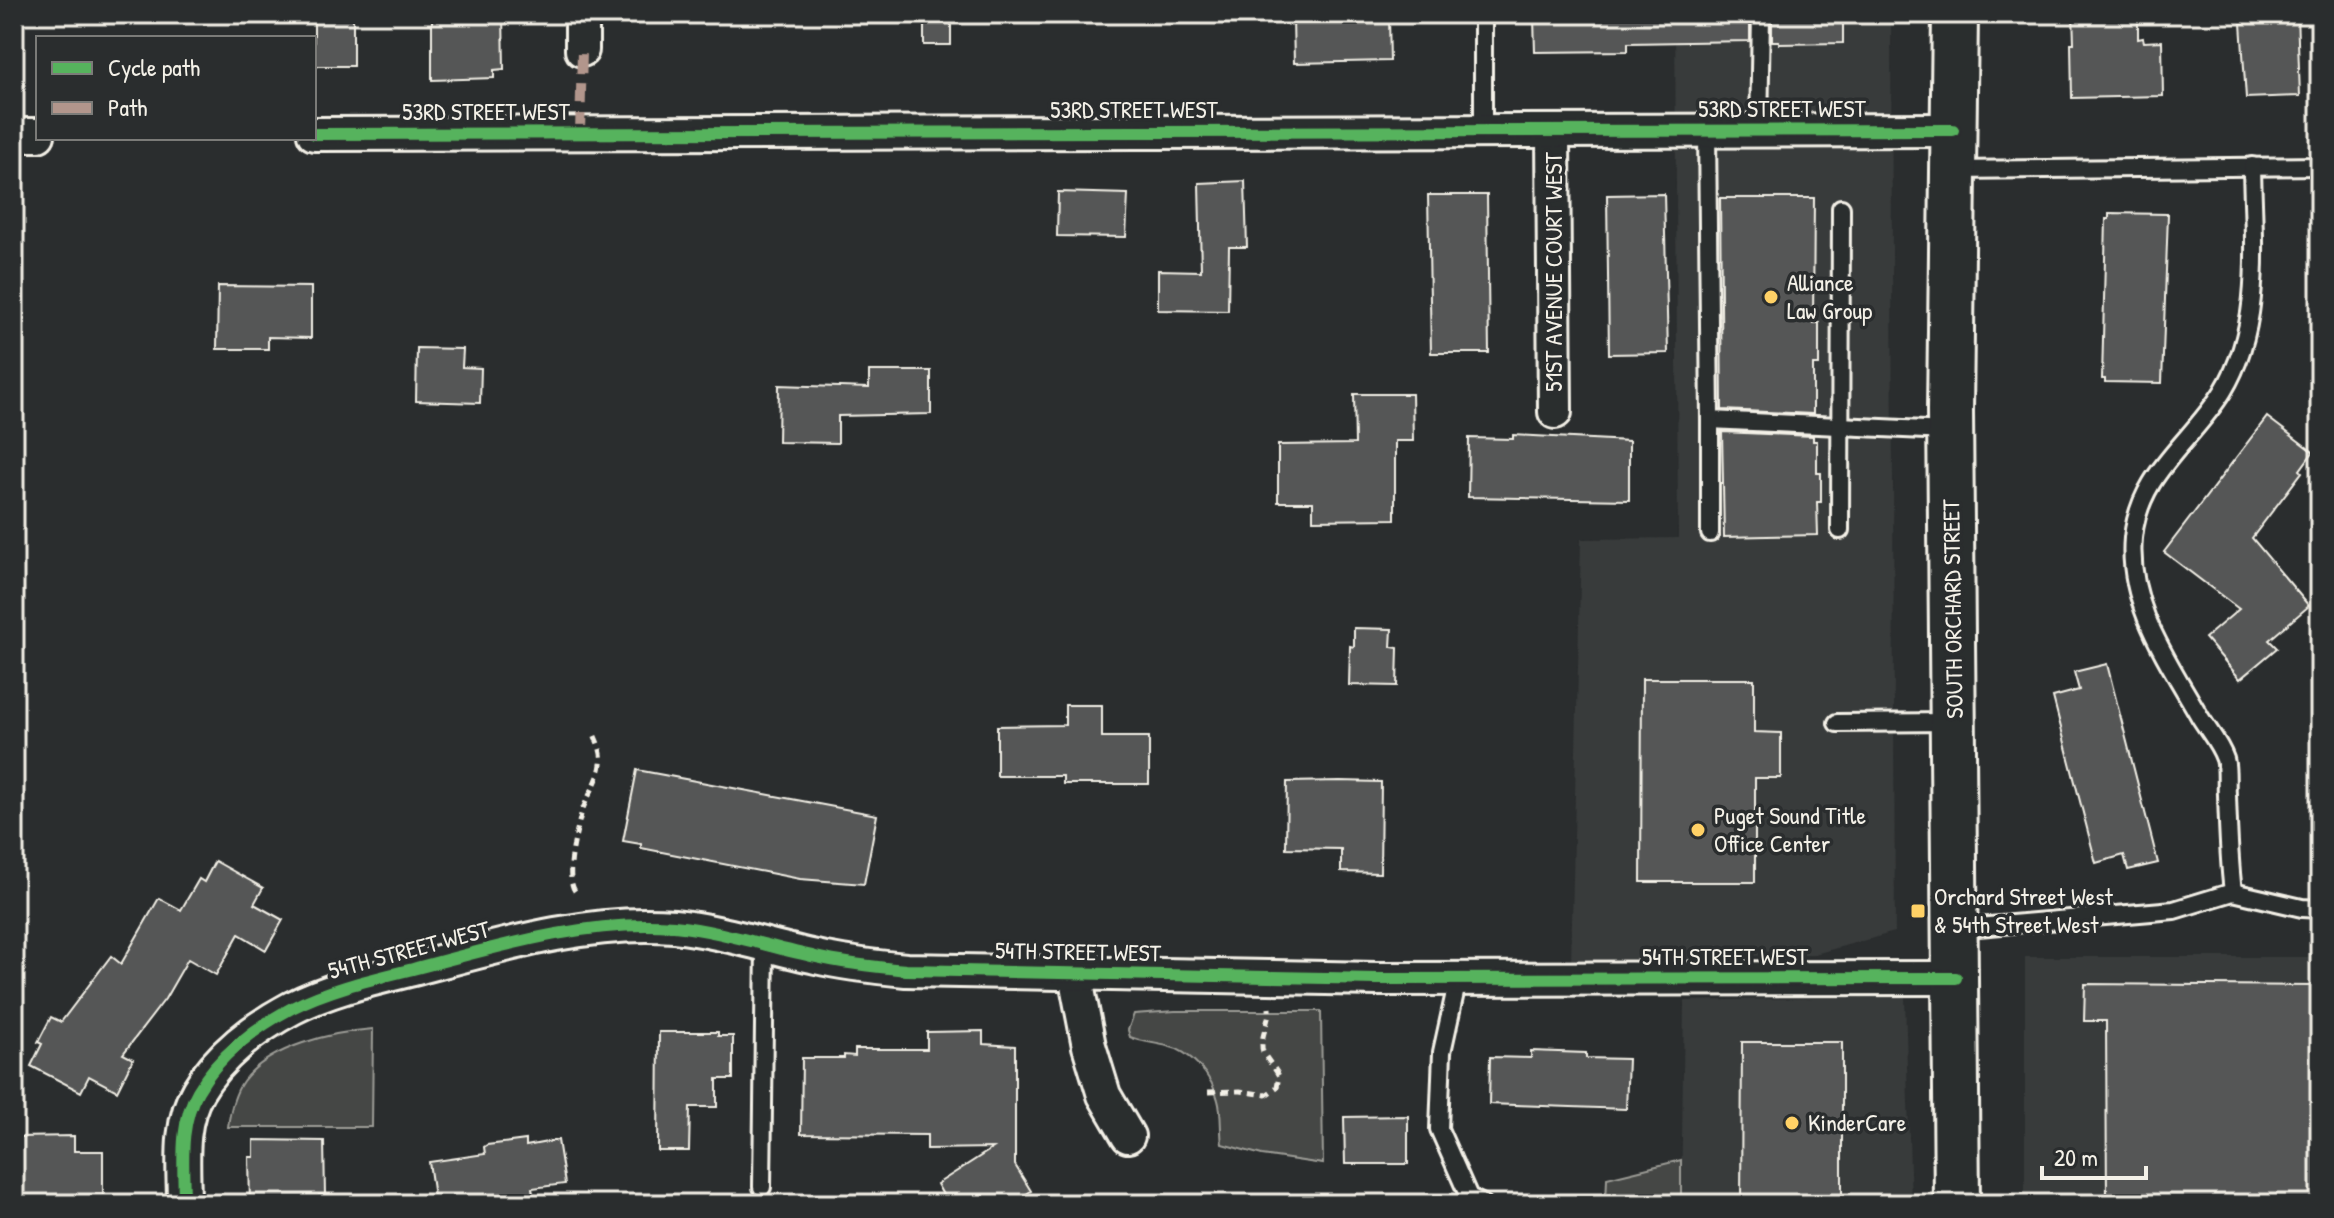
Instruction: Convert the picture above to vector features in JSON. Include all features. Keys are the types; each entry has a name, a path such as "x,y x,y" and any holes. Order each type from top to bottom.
{"main road":[{"name":"SOUTH ORCHARD STREET","path":"1955,14 1951,431 1957,1204"}],"street":[{"path":"582,14 582,50"},
{"name":"53RD STREET WEST","path":"316,134 1759,131 1953,150"},
{"name":"51ST AVENUE COURT WEST","path":"1553,132 1555,412"},
{"path":"14,135 36,135"},
{"name":"54TH STREET WEST","path":"184,1204 184,1130 190,1109 204,1082 229,1054 263,1026 293,1007 365,981 526,941 589,929 653,925 714,932 856,965 906,970 1458,979 1956,978"},
{"path":"1075,974 1089,1046 1104,1095 1128,1136"}],"lane":[{"path":"1483,14 1483,132"},
{"path":"1759,131 1761,14"},
{"path":"1707,131 1710,533"},
{"path":"1953,150 2252,166 2320,166"},
{"path":"2233,892 2225,760 2156,640 2137,591 2133,570 2133,538 2138,508 2151,480 2223,392 2238,360 2249,321 2253,284 2252,166"},
{"path":"1840,530 1841,208"},
{"path":"1710,420 1951,431"},
{"path":"1837,723 1954,722"},
{"path":"1955,929 2174,910 2233,892 2302,908 2320,909"},
{"path":"762,1187 765,944"},
{"path":"1458,979 1442,1052 1439,1129 1469,1197 1483,1204"}],"path":[{"path":"575,891 569,883 569,872 575,841 582,811 601,766 602,754 594,734"},
{"path":"1208,1092 1240,1091 1266,1095 1277,1087 1279,1076 1265,1055 1262,1042 1269,1018 1268,1007"}],"shaded area":[{"path":"1675,14 1891,14 1895,932 1815,954 1571,962 1581,539 1678,538"},
{"path":"2025,957 2320,957 2320,1204 2025,1204"},
{"path":"1905,996 1911,1204 1681,1204 1684,1001"},
{"path":"1321,1011 1323,1164 1262,1155 1222,1144 1218,1100 1211,1082 1199,1066 1176,1049 1130,1037 1128,1030 1134,1014"},
{"path":"373,1029 372,1127 228,1127 240,1086 254,1069 303,1043 339,1033"},
{"path":"1681,1160 1681,1204 1606,1204 1607,1178"}],"building":[{"path":"314,14 353,14 353,66 316,66"},
{"path":"432,14 503,14 504,69 494,70 494,78 432,80"},
{"path":"924,14 951,14 951,45 924,45"},
{"path":"1309,14 1380,14 1380,18 1389,18 1390,61 1294,63 1293,19 1309,19"},
{"path":"1558,14 1750,14 1750,41 1628,43 1628,51 1535,52 1534,18 1558,18"},
{"path":"1772,14 1843,14 1843,43 1779,44 1779,41 1772,41"},
{"path":"2073,14 2138,14 2138,39 2143,38 2144,42 2162,41 2163,96 2072,98"},
{"path":"2244,14 2297,14 2300,96 2246,98 2241,23 2244,23"},
{"path":"1245,181 1247,247 1229,247 1228,311 1158,310 1158,270 1201,271 1199,183"},
{"path":"1058,192 1128,194 1126,237 1057,236"},
{"path":"1664,194 1668,353 1609,354 1607,195"},
{"path":"1428,195 1487,195 1489,353 1431,353"},
{"path":"1720,198 1814,198 1813,323 1819,323 1819,365 1813,365 1813,414 1722,410"},
{"path":"2109,213 2168,214 2162,383 2105,382 2102,379 2106,219 2109,219"},
{"path":"218,286 311,287 311,338 268,337 268,349 217,349"},
{"path":"417,348 463,349 462,367 481,368 480,403 416,401"},
{"path":"869,371 931,371 931,414 838,416 838,443 778,442 779,385 869,388"},
{"path":"1354,394 1412,394 1413,441 1395,441 1395,519 1313,520 1313,502 1278,502 1278,445 1355,444"},
{"path":"2267,417 2313,452 2300,470 2302,472 2252,538 2309,606 2269,640 2277,648 2240,679 2205,638 2239,609 2164,552"},
{"path":"1722,432 1813,436 1813,441 1817,441 1817,473 1821,473 1821,502 1817,502 1818,535 1724,537"},
{"path":"1513,435 1629,441 1629,500 1468,497 1469,438 1513,439"},
{"path":"1354,628 1392,629 1391,647 1398,648 1397,686 1349,685 1350,646 1354,647"},
{"path":"2107,664 2158,863 2128,870 2124,855 2096,863 2053,697 2079,690 2074,672"},
{"name":"Puget Sound Title Office Center","path":"1642,679 1754,679 1754,732 1781,733 1781,778 1755,778 1755,882 1641,882"},
{"path":"1065,705 1102,705 1102,737 1149,737 1149,784 1063,784 1063,776 997,776 997,726 1065,725"},
{"path":"637,770 877,815 864,884 800,879 641,848 641,844 623,841"},
{"path":"1287,782 1381,782 1380,873 1341,872 1341,849 1286,848"},
{"path":"215,861 263,888 254,904 283,920 266,950 239,934 216,975 188,959 165,999 123,1054 133,1059 117,1091 89,1076 81,1092 31,1066 42,1044 38,1042 51,1017 61,1022 111,956 121,964 159,898 181,910 199,879 204,882"},
{"path":"2085,984 2320,986 2320,1204 2107,1204 2106,1021 2084,1021"},
{"path":"983,1031 983,1044 1015,1046 1015,1165 1031,1191 1011,1204 948,1204 937,1184 993,1148 927,1149 927,1135 801,1134 802,1058 844,1058 844,1055 855,1056 855,1049 927,1049 927,1032"},
{"path":"659,1032 718,1032 718,1036 733,1036 733,1079 717,1079 717,1107 690,1107 689,1151 658,1151"},
{"name":"KinderCare","path":"1742,1042 1842,1042 1842,1204 1741,1204"},
{"path":"1531,1051 1586,1053 1586,1058 1628,1059 1626,1109 1489,1104 1490,1057 1531,1058"},
{"path":"1408,1116 1408,1164 1345,1164 1344,1117"},
{"path":"74,1136 74,1151 103,1151 103,1204 15,1204 16,1137"},
{"path":"254,1140 324,1141 325,1195 319,1195 319,1204 250,1204 249,1157 254,1157"},
{"path":"526,1140 526,1146 558,1140 565,1184 532,1188 535,1204 435,1204 429,1162 485,1154 484,1147 487,1145"}],"marked path":[{"path":"580,134 582,50"}],"cycle path":[{"path":"316,134 1953,130"},
{"path":"184,1204 185,1132 192,1104 216,1066 265,1024 306,1001 351,985 509,944 575,931 641,925 692,928 827,959 906,970 1377,979 1956,978"}],"place":[{"name":"Alliance Law Group","path":"1771,297"},
{"name":"Puget Sound Title Office Center","path":"1698,830"},
{"name":"Orchard Street West & 54th Street West","path":"1918,911"},
{"name":"KinderCare","path":"1792,1123"}]}
